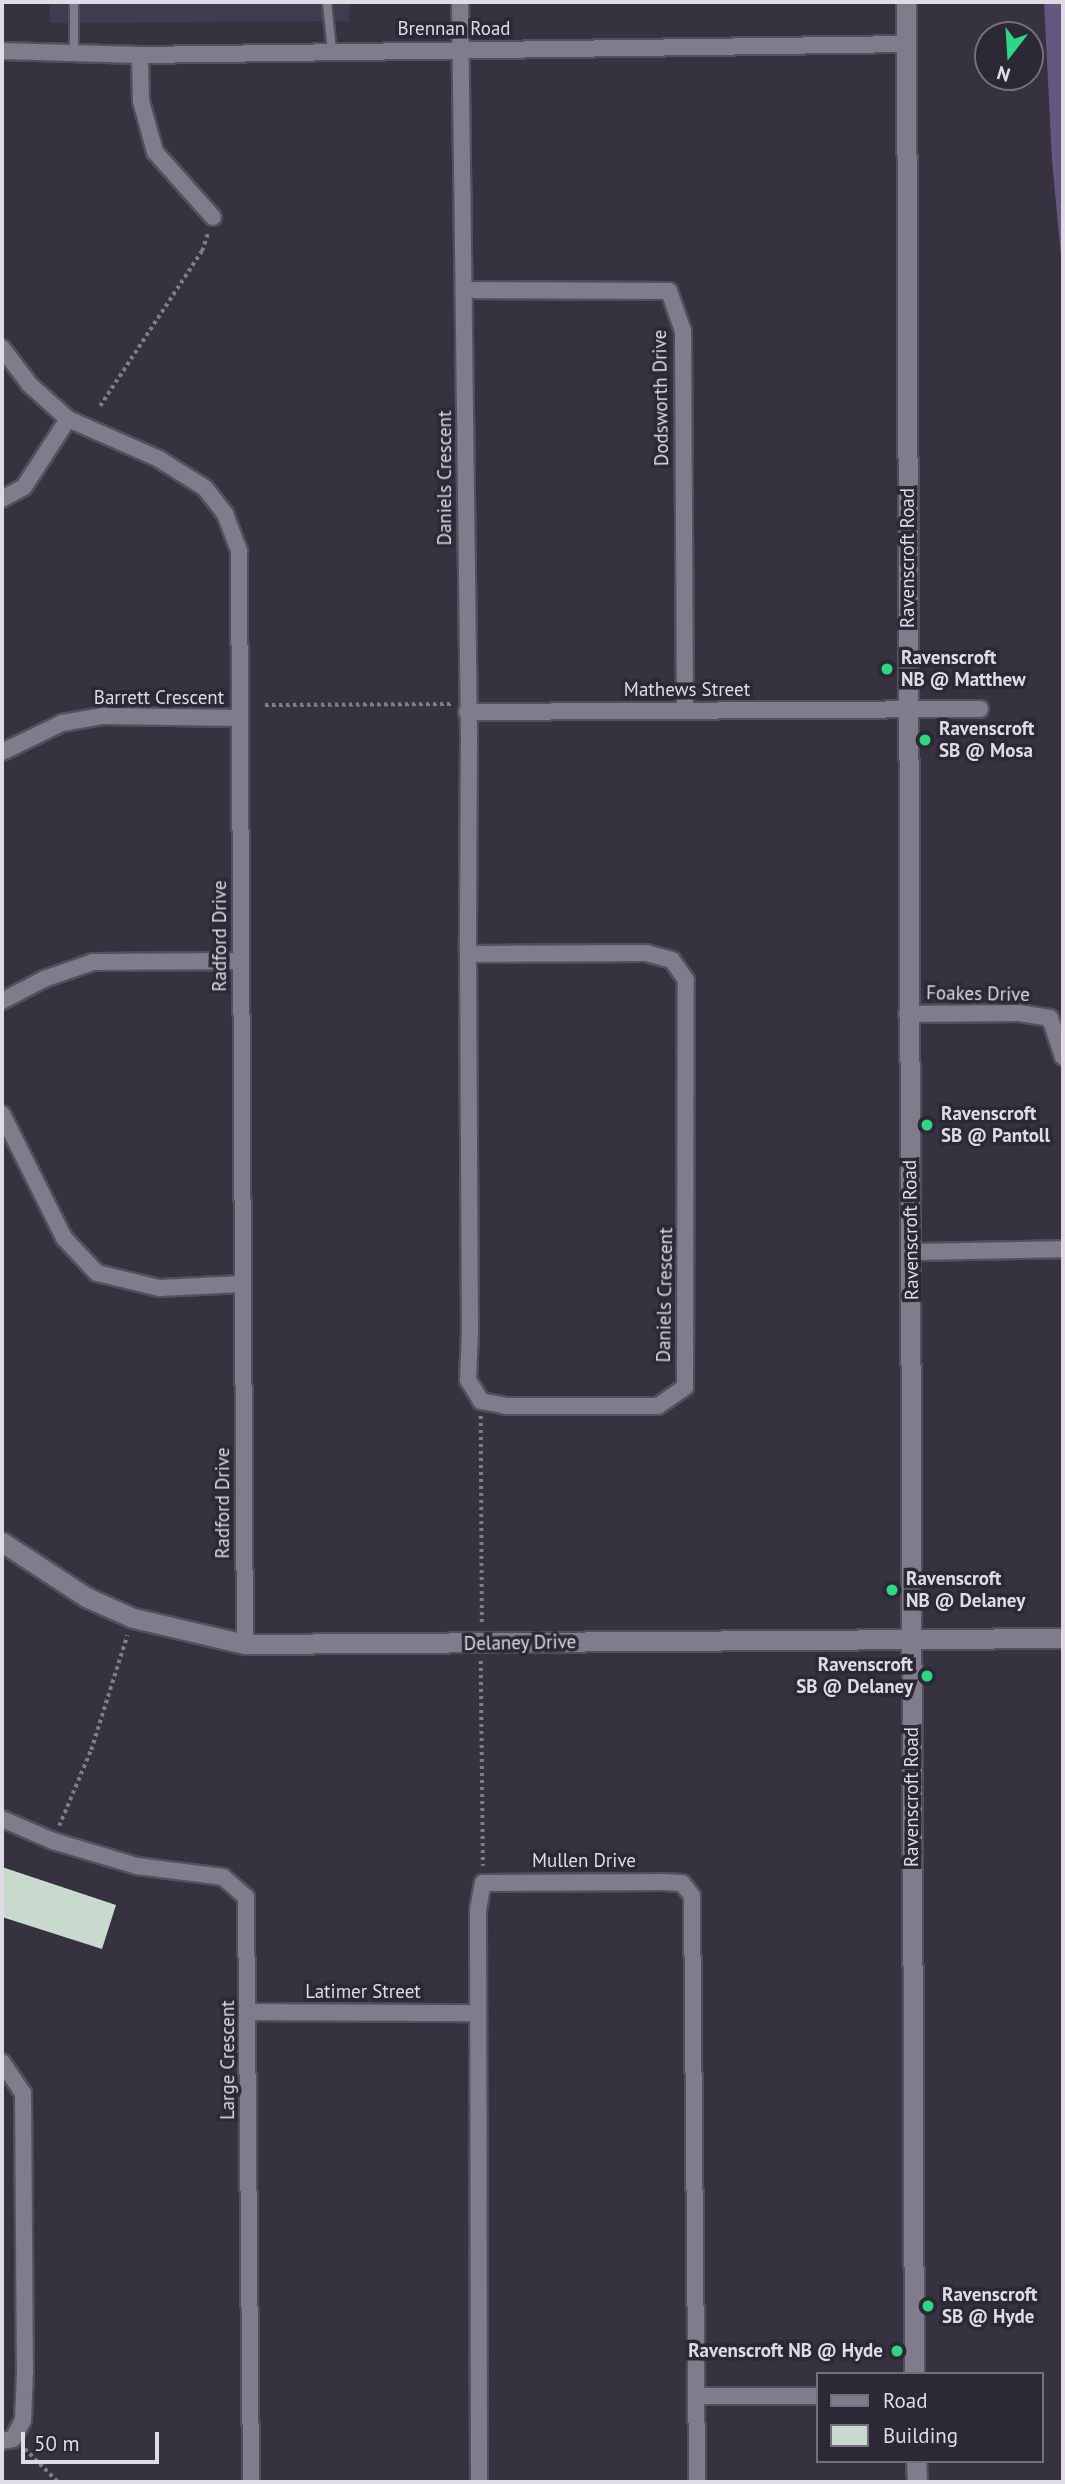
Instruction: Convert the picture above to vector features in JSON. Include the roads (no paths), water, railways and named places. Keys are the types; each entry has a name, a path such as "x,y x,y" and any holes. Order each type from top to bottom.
{"street":[{"name":"Daniels Crescent","path":"460,2 465,290 468,1380 481,1401 506,1406 658,1406 685,1387 686,980 672,960 646,953 468,954"},
{"name":"Ravenscroft Road","path":"906,2 907,1014 912,1252 914,2372"},
{"name":"Brennan Road","path":"2,51 140,55 907,44"},
{"path":"140,55 141,101 155,152 213,216"},
{"name":"Dodsworth Drive","path":"465,290 669,291 683,331 685,711"},
{"name":"Radford Drive","path":"2,348 30,385 68,419 159,459 205,488 225,514 239,551 246,1644"},
{"path":"2,499 24,487 68,419"},
{"name":"Mathews Street","path":"467,712 980,709"},
{"name":"Barrett Crescent","path":"2,752 62,723 103,716 239,718"},
{"path":"2,1001 44,979 93,962 241,961"},
{"name":"Foakes Drive","path":"907,1014 1019,1013 1050,1018 1063,1057"},
{"path":"2,1114 64,1237 97,1273 159,1288 243,1284"},
{"path":"912,1252 1063,1249"},
{"name":"Delaney Drive","path":"2,1542 86,1597 133,1618 246,1644 1063,1638"},
{"name":"Large Crescent","path":"2,1819 53,1841 137,1866 223,1877 246,1897 251,2482"},
{"name":"Mullen Drive","path":"480,2482 477,2012 478,1910 483,1882 682,1883 692,1896 697,2482"},
{"name":"Latimer Street","path":"248,2012 477,2012"},
{"path":"2,2062 23,2093 23,2420 8,2440"},
{"path":"696,2396 816,2396"},
{"path":"916,2463 916,2482"}],"lane":[{"path":"74,2 74,53"},
{"path":"327,2 332,51"}],"place":[{"name":"Ravenscroft NB @ Matthew","path":"887,669"},
{"name":"Ravenscroft SB @ Mosa","path":"925,740"},
{"name":"Ravenscroft SB @ Pantoll","path":"927,1125"},
{"name":"Ravenscroft NB @ Delaney","path":"892,1590"},
{"name":"Ravenscroft SB @ Delaney","path":"927,1676"},
{"name":"Ravenscroft SB @ Hyde","path":"928,2306"},
{"name":"Ravenscroft NB @ Hyde","path":"897,2351"}]}
